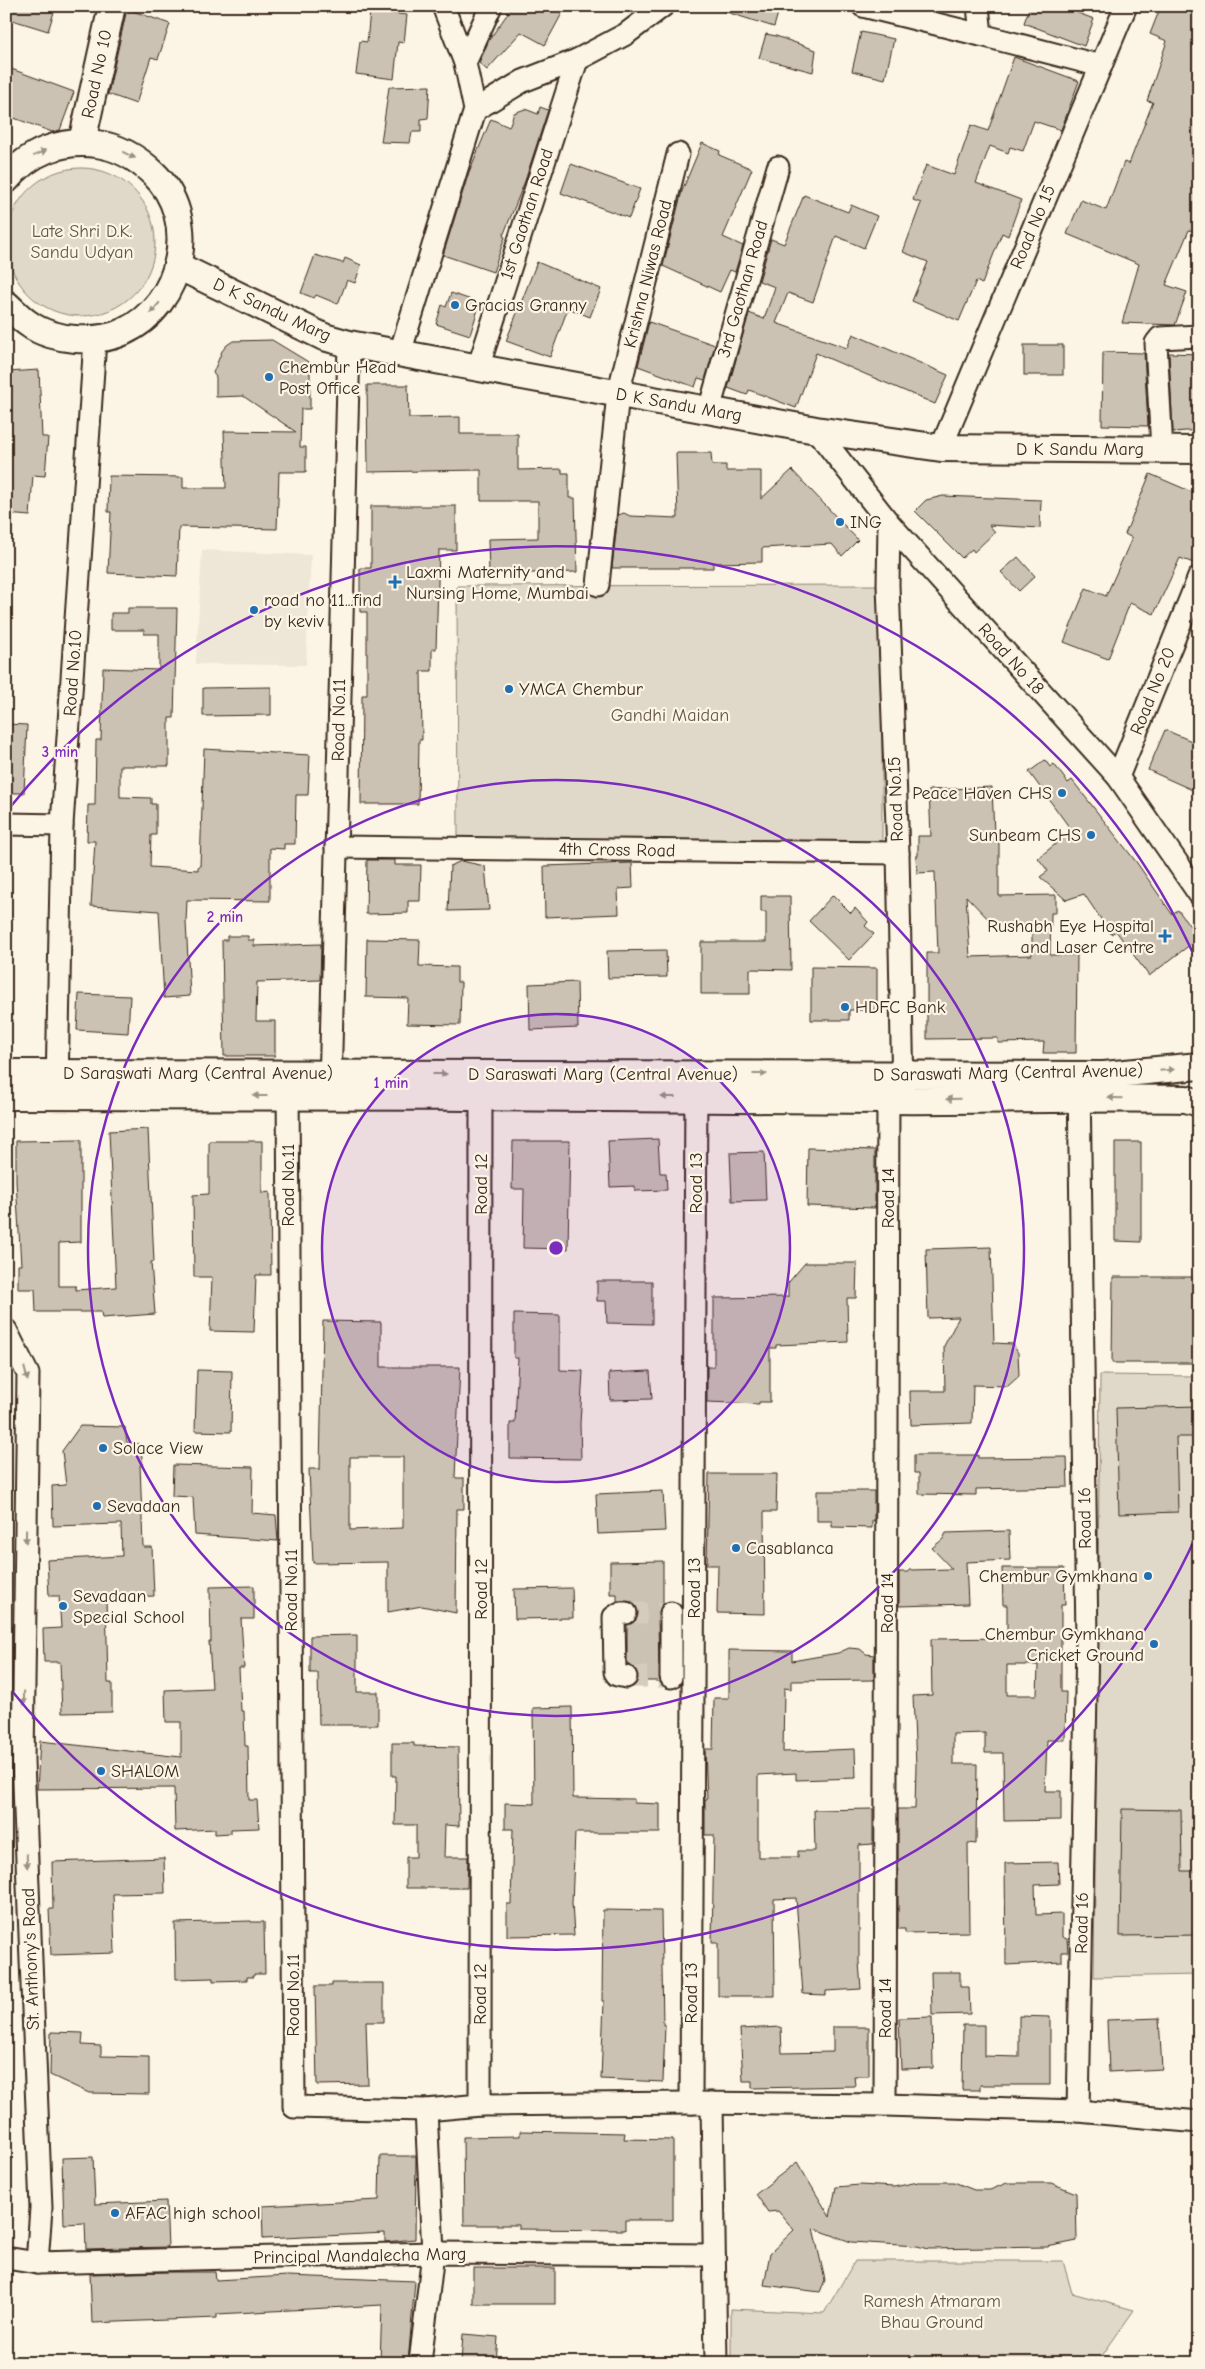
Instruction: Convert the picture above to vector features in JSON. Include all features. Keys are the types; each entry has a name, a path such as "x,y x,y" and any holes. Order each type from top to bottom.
{"main road":[{"name":"Road No 10","path":"82,142 112,6"},
{"path":"6,180 16,168 36,154 58,145 82,142 112,146 139,160 161,180 176,207 182,237 178,266 167,293 148,316 123,332 95,340 61,338 29,325 6,304"},
{"name":"D K Sandu Marg","path":"178,266 324,337 348,344 816,430 941,448 1199,450"},
{"name":"D Saraswati Marg (Central Avenue)","path":"1079,1086 1104,1075 1199,1066"},
{"name":"D Saraswati Marg (Central Avenue)","path":"6,1073 57,1084 1079,1086 1199,1103"},
{"name":"D Saraswati Marg (Central Avenue)","path":"6,1096 57,1084"}],"street":[{"path":"400,353 475,110 465,63 443,6"},
{"path":"465,63 491,6"},
{"path":"475,110 523,81 577,60 626,34 662,6"},
{"path":"863,6 1101,66"},
{"path":"978,6 981,35"},
{"name":"Road No 15","path":"941,448 1126,6"},
{"name":"1st Gaothan Road","path":"478,368 577,60"},
{"name":"Krishna Niwas Road","path":"598,585 618,394 678,154"},
{"name":"3rd Gaothan Road","path":"709,410 778,167"},
{"path":"1162,450 1156,343 1160,338 1199,336"},
{"name":"Road No.10","path":"57,1084 62,825 95,340"},
{"name":"Road No.11","path":"330,1085 348,344"},
{"name":"Road No 18","path":"816,430 888,523 1118,777 1199,894"},
{"name":"Road No.15","path":"888,523 888,585 898,853 895,1087"},
{"name":"Road No 20","path":"1118,777 1199,577"},
{"path":"6,824 62,825"},
{"name":"4th Cross Road","path":"336,847 898,853"},
{"name":"Road No.11","path":"288,1085 294,2107 426,2110"},
{"name":"Road 12","path":"480,2105 481,1085"},
{"name":"Road 13","path":"691,2103 696,1086"},
{"name":"Road 16","path":"1078,2111 1087,1640 1079,1086"},
{"name":"Road 14","path":"885,2105 895,1087"},
{"name":"St. Anthony's Road","path":"6,1330 28,1374 23,1761 41,2208 37,2263"},
{"path":"626,1613 620,1613 614,1618 614,1672 616,1675 626,1677"},
{"path":"693,1677 669,1677 669,1613 694,1613"},
{"path":"420,2363 433,2253 426,2110 480,2105 712,2103 885,2105 1078,2111 1199,2122"},
{"path":"712,2103 716,2363"},
{"name":"Principal Mandalecha Marg","path":"6,2258 37,2263 433,2253 714,2255"}],"shaded area":[{"name":"road no 11...find by keviv","path":"202,550 311,555 306,665 196,664"}],"green space":[{"name":"Late Shri D.K. Sandu Udyan","path":"81,168 96,169 109,173 134,189 150,214 154,227 154,257 150,270 134,295 109,311 96,315 81,316 66,315 53,311 28,295 12,270 8,257 7,242 8,227 12,214 28,189 53,173 66,169"},
{"name":"Gandhi Maidan","path":"882,585 882,844 458,844 457,586"},
{"name":"Chembur Gymkhana","path":"1100,1375 1199,1376 1199,1975 1094,1977"},
{"name":"Ramesh Atmaram Bhau Ground","path":"855,2261 1063,2261 1072,2293 1134,2310 1097,2363 731,2363 731,2309 824,2313"}],"building":[{"path":"6,6 56,6 48,31 6,18"},
{"path":"513,6 566,6 545,45 521,32 487,70 479,63 489,40"},
{"path":"720,6 780,6 774,27 720,10"},
{"path":"1030,6 1059,6 1094,19 1084,46 1024,23"},
{"path":"1161,6 1176,6 1199,15 1199,233 1189,230 1166,285 1187,292 1175,325 1122,323 1139,264 1067,234 1081,200 1106,210 1124,162 1129,164 1153,102 1147,101 1167,41 1150,34"},
{"path":"127,9 170,24 158,59 151,57 136,104 108,94"},
{"path":"370,11 407,15 404,43 398,42 394,79 356,74 360,41 367,42"},
{"path":"861,32 894,39 885,79 852,71"},
{"path":"766,34 816,50 813,72 759,58"},
{"path":"1014,57 1079,81 1061,130 1034,121 1023,151 1010,147 1008,153 990,146 976,183 1021,200 1008,236 1002,233 982,284 976,281 959,321 912,301 928,262 903,252 921,203 913,200 926,165 954,175 971,125 988,131"},
{"path":"6,67 74,92 60,130 52,132 6,115"},
{"path":"430,86 428,118 421,119 421,132 412,132 410,143 381,142 389,87"},
{"path":"540,107 548,110 525,181 503,236 505,237 493,272 443,255 469,172 491,119 509,127 514,113 525,109 538,114"},
{"path":"702,143 720,151 719,155 752,169 723,237 743,246 735,272 730,270 720,292 663,266 682,191"},
{"path":"571,164 640,189 629,218 561,193"},
{"path":"804,195 848,212 851,205 877,216 864,248 836,236 813,302 788,293 776,323 847,348 853,334 948,375 935,404 816,353 796,408 749,390 747,395 728,388 749,313 764,319 775,287 759,281 771,239 784,244"},
{"path":"315,255 343,263 345,258 361,265 355,283 347,280 338,304 316,295 314,298 301,293"},
{"path":"537,262 601,289 590,317 568,308 550,357 506,341"},
{"path":"451,293 480,303 470,335 436,324 442,305 446,307"},
{"path":"649,322 715,345 705,380 698,378 695,387 638,366"},
{"path":"272,340 310,363 310,409 301,409 300,447 306,447 306,472 279,472 277,529 179,527 177,576 108,573 111,512 108,512 109,476 183,477 183,488 226,488 224,431 296,432 243,396 216,397 216,377 213,373 222,351 227,345 233,341"},
{"path":"1024,345 1063,345 1063,375 1024,375"},
{"path":"1103,352 1144,353 1148,426 1102,425"},
{"path":"1169,353 1199,354 1199,430 1173,432"},
{"path":"39,370 42,437 48,437 45,476 33,475 30,516 6,514 7,372"},
{"path":"367,385 408,385 409,418 460,417 460,434 518,434 518,470 562,469 562,473 569,473 569,498 575,498 577,572 489,574 488,539 538,538 538,501 481,501 481,470 368,472"},
{"path":"676,453 711,453 712,465 726,465 726,471 761,471 761,499 792,470 858,540 842,556 832,544 762,548 762,562 713,563 713,568 612,568 618,515 624,513 630,516 678,518"},
{"path":"1150,474 1199,495 1199,565 1180,558 1154,614 1130,603 1108,659 1064,642 1086,588 1106,596 1132,538 1125,534"},
{"path":"943,496 1041,500 1040,528 989,525 995,532 974,552 972,549 962,558 915,511 926,500"},
{"path":"371,506 456,506 456,550 439,550 436,649 432,649 432,671 421,671 422,740 419,740 418,804 361,804 362,695 367,695 367,612 360,612 360,568 371,568"},
{"path":"1018,557 1035,576 1019,591 1001,572"},
{"path":"128,608 177,608 174,718 169,718 169,766 120,766 120,797 151,798 151,804 156,804 156,835 151,835 150,867 198,870 198,866 200,866 204,749 310,755 308,795 296,795 295,844 284,844 284,849 270,848 270,901 187,900 186,922 190,996 164,998 159,911 91,906 95,841 87,841 88,805 95,805 96,740 101,740 103,668 159,670 159,634 144,634 144,630 111,630 111,613 128,613"},
{"path":"271,687 271,715 203,716 203,688"},
{"path":"6,724 27,725 24,793 6,793"},
{"path":"1165,730 1199,744 1199,793 1148,770"},
{"path":"1045,760 1050,767 1054,764 1068,783 1072,780 1137,863 1172,914 1178,910 1199,938 1149,976 1116,931 1111,934 1084,894 1066,900 1040,877 1048,871 1038,858 1072,831 1029,772"},
{"path":"992,787 994,834 999,834 999,896 1056,895 1056,913 1051,913 1050,955 1077,955 1076,1053 1043,1053 1044,1042 998,1043 998,1038 927,1039 927,953 938,953 935,872 917,873 916,856 918,856 918,836 931,836 929,790","holes":["966,896 995,926 1032,925 1032,955 970,957"]},
{"path":"367,860 395,860 395,865 421,865 420,901 408,901 408,913 366,914"},
{"path":"461,861 485,866 489,910 448,911 450,866"},
{"path":"632,863 633,888 618,889 619,914 545,917 544,866"},
{"path":"833,895 851,913 855,908 868,922 865,926 874,934 849,960 809,921"},
{"path":"761,896 790,896 791,970 750,969 750,994 701,994 701,942 766,942 766,912 761,912"},
{"path":"227,936 248,936 248,940 254,940 254,946 321,944 320,980 257,982 256,1021 275,1021 275,1056 224,1056 222,940 227,940"},
{"path":"367,939 420,940 419,966 457,967 457,982 461,982 460,1025 407,1024 408,998 366,997"},
{"path":"666,950 667,977 608,978 607,951"},
{"path":"811,967 877,968 877,1010 849,1010 849,1020 811,1020"},
{"path":"577,982 578,1028 530,1030 529,984"},
{"path":"79,994 130,996 128,1033 77,1030"},
{"path":"148,1129 154,1262 151,1262 155,1314 102,1318 101,1312 36,1312 35,1289 18,1289 18,1265 21,1265 16,1181 16,1141 81,1140 81,1242 59,1243 59,1286 76,1286 76,1290 116,1287 109,1131"},
{"path":"658,1139 660,1173 666,1173 667,1190 635,1191 635,1186 610,1187 608,1141"},
{"path":"209,1141 262,1141 262,1193 270,1192 271,1275 256,1275 254,1332 210,1331 212,1277 194,1277 193,1195 209,1194"},
{"path":"513,1141 570,1141 568,1249 523,1248 524,1189 512,1189"},
{"path":"1115,1142 1141,1142 1141,1242 1115,1241"},
{"path":"808,1148 875,1150 875,1208 807,1206"},
{"path":"764,1152 766,1200 732,1201 730,1153"},
{"path":"991,1247 994,1343 1013,1344 1018,1353 1019,1376 1008,1386 973,1385 972,1423 911,1425 910,1391 945,1391 944,1346 959,1317 928,1318 926,1249"},
{"path":"805,1263 857,1263 856,1298 847,1298 848,1342 776,1345 776,1348 770,1348 770,1402 759,1402 759,1404 707,1402 707,1367 714,1367 714,1298 788,1297 788,1283"},
{"path":"1113,1277 1199,1277 1199,1363 1112,1363"},
{"path":"597,1281 652,1281 652,1324 607,1323 606,1301 597,1301"},
{"path":"514,1314 560,1315 560,1370 583,1371 580,1424 581,1459 510,1458 510,1423 515,1423 518,1358 514,1358"},
{"path":"323,1321 381,1322 381,1367 460,1367 455,1478 464,1478 464,1509 457,1509 456,1613 422,1606 388,1612 388,1562 313,1563 309,1469 320,1469","holes":["350,1457 403,1457 403,1528 350,1530"]},
{"path":"197,1370 232,1371 231,1432 195,1431"},
{"path":"650,1371 652,1399 610,1400 609,1373"},
{"path":"1199,1406 1199,1437 1176,1437 1178,1512 1119,1514 1116,1408"},
{"path":"80,1426 125,1427 127,1442 140,1444 143,1465 140,1465 143,1547 152,1547 154,1596 106,1598 108,1683 112,1683 112,1712 62,1713 60,1662 44,1662 43,1629 61,1628 59,1596 49,1596 47,1560 122,1556 121,1524 53,1526 52,1486 66,1485 62,1451"},
{"path":"914,1455 978,1455 978,1458 1067,1457 1068,1487 976,1489 976,1495 919,1494 919,1473 914,1473"},
{"path":"173,1465 253,1467 252,1513 276,1515 278,1541 195,1535 193,1497 172,1496"},
{"path":"709,1474 777,1474 776,1512 764,1512 765,1614 717,1613 718,1565 707,1565"},
{"path":"663,1491 665,1531 598,1534 596,1494"},
{"path":"817,1491 874,1491 874,1521 872,1521 872,1528 832,1527 832,1521 817,1521"},
{"path":"1009,1531 1010,1560 966,1562 968,1604 899,1606 899,1572 952,1569 932,1548 943,1539 946,1533"},
{"path":"663,1561 663,1603 658,1613 659,1681 638,1681 638,1673 627,1664 627,1625 637,1620 638,1613 633,1602 617,1601 617,1594 610,1594 610,1562"},
{"path":"1002,1568 1064,1568 1065,1605 1061,1605 1061,1692 1066,1692 1065,1740 1047,1740 1045,1791 1061,1791 1061,1820 1004,1821 1003,1753 985,1753 985,1733 953,1734 953,1764 977,1764 976,1844 968,1843 969,1932 905,1933 905,1929 898,1929 898,1809 915,1809 916,1765 913,1696 932,1695 931,1639 1007,1638 1007,1605 1003,1605","holes":["1007,1665 1038,1665 1037,1695 1007,1695"]},
{"path":"254,1586 254,1619 241,1619 244,1668 239,1668 241,1711 244,1711 245,1746 248,1746 249,1800 257,1800 259,1828 231,1829 231,1833 215,1834 215,1829 175,1831 174,1788 37,1789 40,1741 181,1757 181,1722 166,1722 165,1690 212,1688 209,1642 211,1642 210,1587"},
{"path":"572,1588 573,1618 515,1619 514,1589"},
{"path":"357,1635 357,1692 378,1692 378,1725 319,1725 318,1673 310,1673 310,1636"},
{"path":"849,1648 860,1649 866,1654 874,1655 874,1680 791,1681 791,1689 784,1688 783,1752 855,1749 856,1778 796,1780 796,1773 758,1775 758,1857 798,1857 798,1851 815,1851 814,1810 873,1809 873,1844 859,1845 859,1962 861,1989 826,1991 826,1995 803,1994 796,1898 774,1899 775,1996 718,1996 718,1943 712,1943 714,1835 705,1835 705,1799 707,1799 705,1749 713,1749 714,1698 729,1698 729,1650 792,1651 792,1661 838,1653"},
{"path":"572,1707 573,1798 634,1799 634,1803 660,1804 660,1833 575,1833 572,1903 574,1935 507,1936 507,1904 511,1904 513,1829 505,1829 505,1803 534,1804 533,1708"},
{"path":"392,1743 414,1743 414,1746 458,1747 459,1826 445,1825 444,1857 468,1857 467,1888 406,1888 406,1857 416,1857 416,1825 395,1825 396,1776 392,1776"},
{"path":"1122,1809 1181,1810 1182,1871 1199,1871 1199,1935 1120,1936"},
{"path":"164,1858 165,1893 113,1894 115,1953 51,1955 49,1909 53,1909 52,1862"},
{"path":"1058,1862 1059,1884 1035,1885 1036,1915 1062,1914 1062,1937 1067,1939 1068,1952 1062,1952 1062,1962 1006,1965 1005,1863"},
{"path":"603,1910 661,1911 663,2025 665,2025 663,2082 601,2079 604,2001 602,2001"},
{"path":"264,1922 265,1974 254,1974 254,1977 247,1977 247,1980 213,1981 213,1978 176,1979 175,1923"},
{"path":"931,1972 960,1972 960,1987 969,1987 970,2014 932,2015"},
{"path":"332,1983 384,1983 384,2022 366,2022 368,2084 317,2085 315,1986 332,1986"},
{"path":"1019,2016 1050,2017 1050,2085 980,2085 980,2090 962,2090 963,2025 984,2025 984,2056 1019,2057"},
{"path":"932,2017 933,2068 901,2069 899,2018"},
{"path":"1159,2018 1162,2069 1109,2072 1107,2020"},
{"path":"781,2027 782,2053 833,2052 833,2027 869,2027 869,2076 854,2076 855,2086 752,2088 752,2081 743,2081 740,2029"},
{"path":"51,2032 83,2033 82,2045 101,2046 101,2056 149,2057 149,2094 89,2093 50,2075"},
{"path":"520,2131 625,2133 624,2139 673,2140 673,2220 625,2220 625,2230 519,2229 519,2225 464,2225 463,2137 520,2136"},
{"path":"380,2156 416,2156 415,2239 385,2242 385,2233 263,2239 262,2206 379,2200"},
{"name":"AFAC high school","path":"93,2157 95,2204 166,2201 168,2247 86,2249 85,2223 64,2224 62,2158"},
{"path":"797,2162 830,2217 836,2187 860,2185 894,2187 918,2182 954,2182 974,2190 990,2190 1007,2183 1051,2183 1076,2193 1077,2241 1047,2247 929,2249 917,2246 851,2242 813,2228 825,2280 820,2292 764,2285 770,2253 794,2230 778,2211 768,2212 756,2194"},
{"path":"473,2268 555,2268 555,2304 473,2304"},
{"path":"215,2272 216,2280 288,2276 415,2281 408,2363 380,2363 382,2305 217,2314 217,2318 92,2323 90,2274"},
{"path":"463,2334 498,2337 496,2363 461,2363"}],"tunnel":[{"path":"626,1613 667,1613"},
{"path":"626,1677 667,1677"}],"place":[{"name":"Gracias Granny","path":"455,305"},
{"name":"Chembur Head Post Office","path":"269,377"},
{"name":"ING","path":"840,522"},
{"name":"Laxmi Maternity and Nursing Home, Mumbai","path":"395,582"},
{"name":"road no 11...find by keviv","path":"254,610"},
{"name":"YMCA Chembur","path":"509,689"},
{"name":"Peace Haven CHS","path":"1062,793"},
{"name":"Sunbeam CHS","path":"1091,835"},
{"name":"Rushabh Eye Hospital and Laser Centre","path":"1165,936"},
{"name":"HDFC Bank","path":"845,1007"},
{"name":"Solace View","path":"103,1448"},
{"name":"Sevadaan","path":"97,1506"},
{"name":"Casablanca","path":"736,1548"},
{"name":"Chembur Gymkhana","path":"1148,1576"},
{"name":"Sevadaan Special School","path":"63,1606"},
{"name":"Chembur Gymkhana Cricket Ground","path":"1154,1644"},
{"name":"SHALOM","path":"101,1771"},
{"name":"AFAC high school","path":"115,2213"}]}
